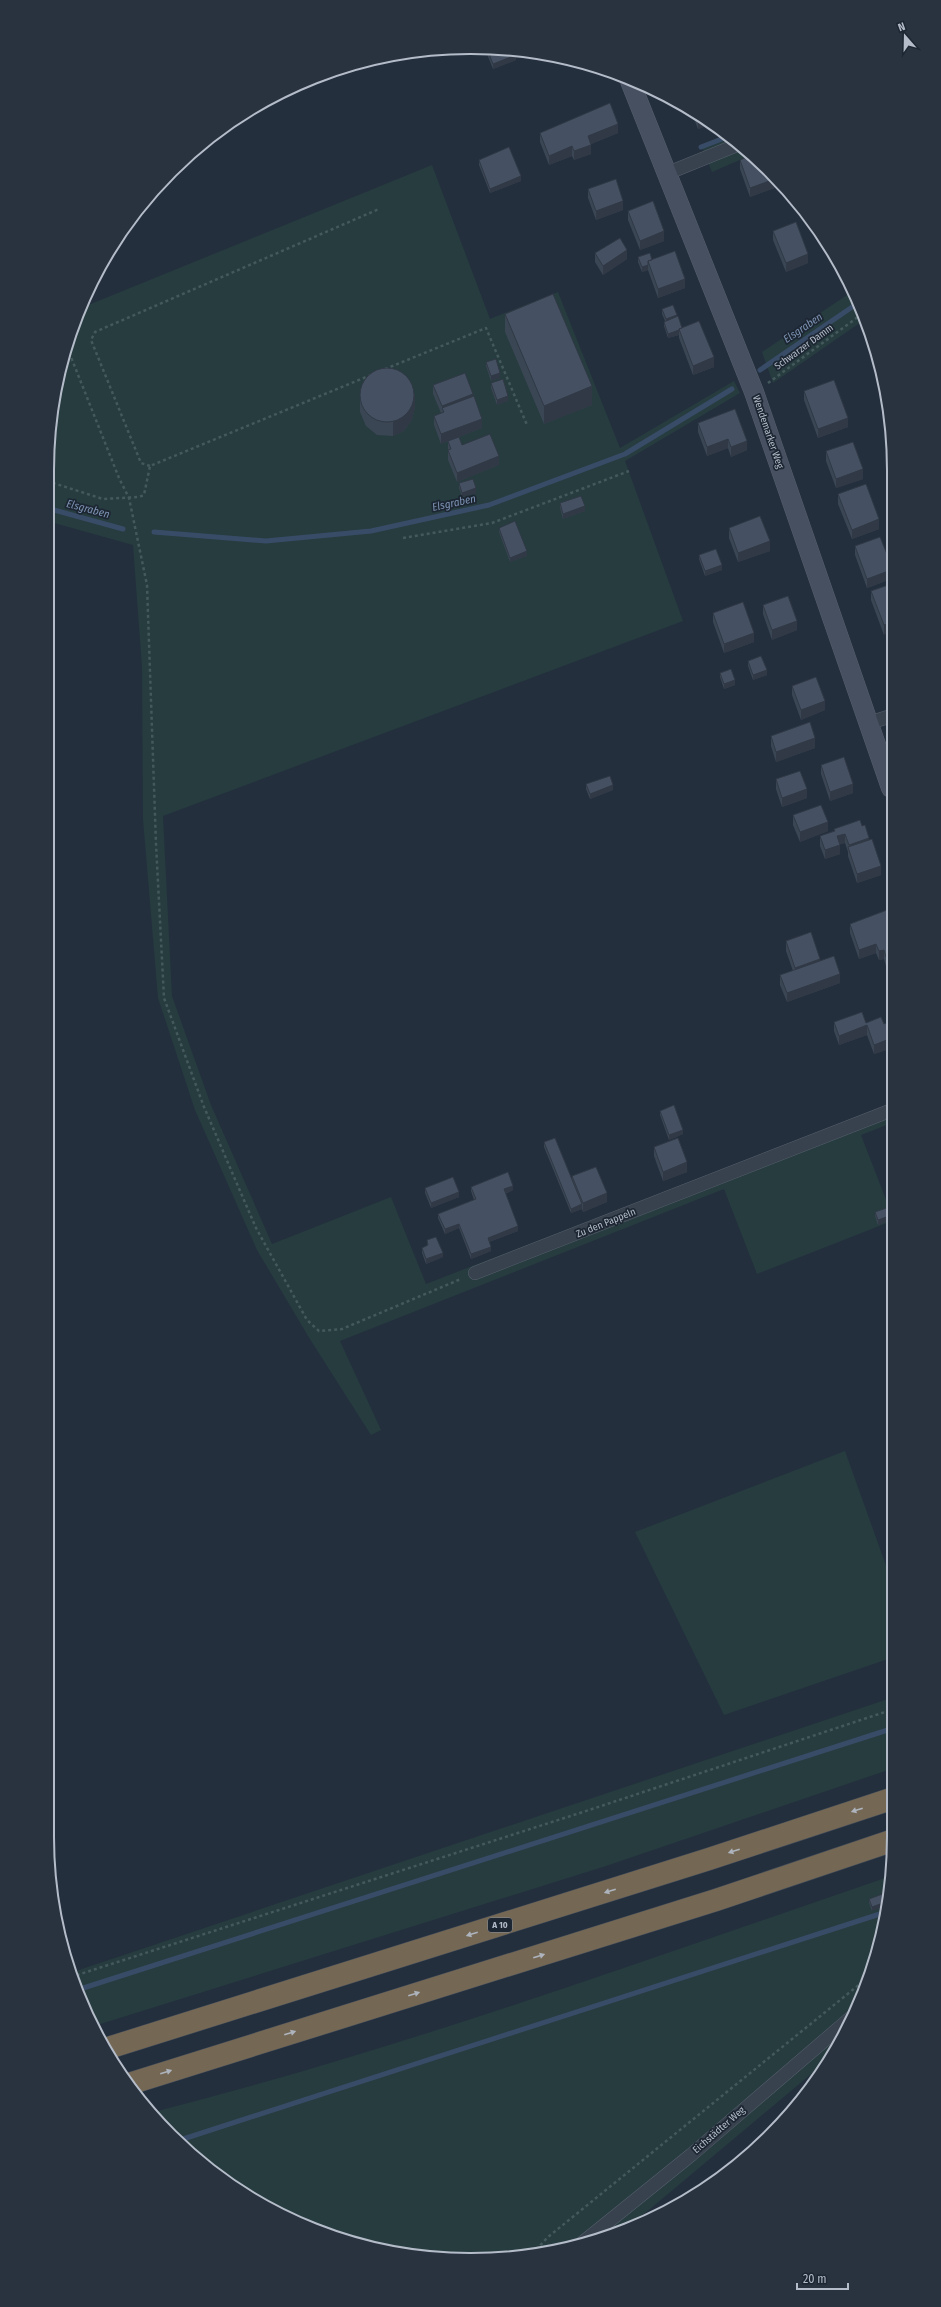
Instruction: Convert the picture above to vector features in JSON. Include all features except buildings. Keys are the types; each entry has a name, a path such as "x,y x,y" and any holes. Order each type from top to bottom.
{"highway":[{"name":"A 10","path":"111,2047 709,1859 887,1800"},
{"path":"134,2082 716,1900 887,1842"}],"street":[{"name":"Wendemarker Weg","path":"633,87 754,392 887,776"},
{"path":"668,173 732,147"},
{"path":"869,723 887,717"},
{"name":"Zu den Pappeln","path":"475,1273 887,1112"},
{"name":"Eichstädter Weg","path":"592,2235 691,2155 842,2024"}],"path":[{"path":"376,373 150,466 141,463 90,340 95,332 379,209"},
{"name":"Schwarzer Damm","path":"754,392 857,317"},
{"path":"384,370 486,328 528,425"},
{"path":"70,357 119,478 129,498 147,586 156,844 164,998 204,1107 256,1228 307,1320 319,1331 342,1329 475,1273"},
{"path":"54,483 103,499 129,498 144,495 150,466"},
{"path":"403,538 492,523 629,471"},
{"path":"78,1975 576,1815 887,1711"},
{"path":"539,2247 548,2237 859,1984"}],"green space":[{"path":"720,137 746,158 712,172 701,145"},
{"path":"432,165 490,319 558,292 620,448 734,381 740,393 625,461 683,621 163,816 172,996 211,1105 272,1244 391,1197 426,1284 887,1105 887,1125 861,1135 887,1202 887,1223 757,1274 724,1189 340,1341 381,1430 371,1435 308,1336 257,1250 195,1110 158,998 143,819 142,667 133,545 54,523 55,443 62,389 76,337 89,305"},
{"path":"848,295 860,323 773,383 762,352"},
{"path":"845,1451 887,1568 887,1659 724,1715 635,1532"},
{"path":"887,1699 887,1770 606,1866 99,2024 76,1971"},
{"path":"884,1878 879,1918 865,1970 844,2021 815,2071 642,2216 604,2231 552,2245 498,2252 470,2253 416,2249 363,2239 337,2231 286,2210 239,2183 196,2150 157,2111 338,2061 615,1971"}],"waterway":[{"path":"701,147 722,139"},
{"name":"Elsgraben","path":"760,370 853,306"},
{"name":"Elsgraben","path":"154,532 266,541 371,531 489,505 625,454 732,389"},
{"name":"Elsgraben","path":"54,510 123,529"},
{"path":"83,1988 887,1730"},
{"path":"184,2139 880,1914"}]}
